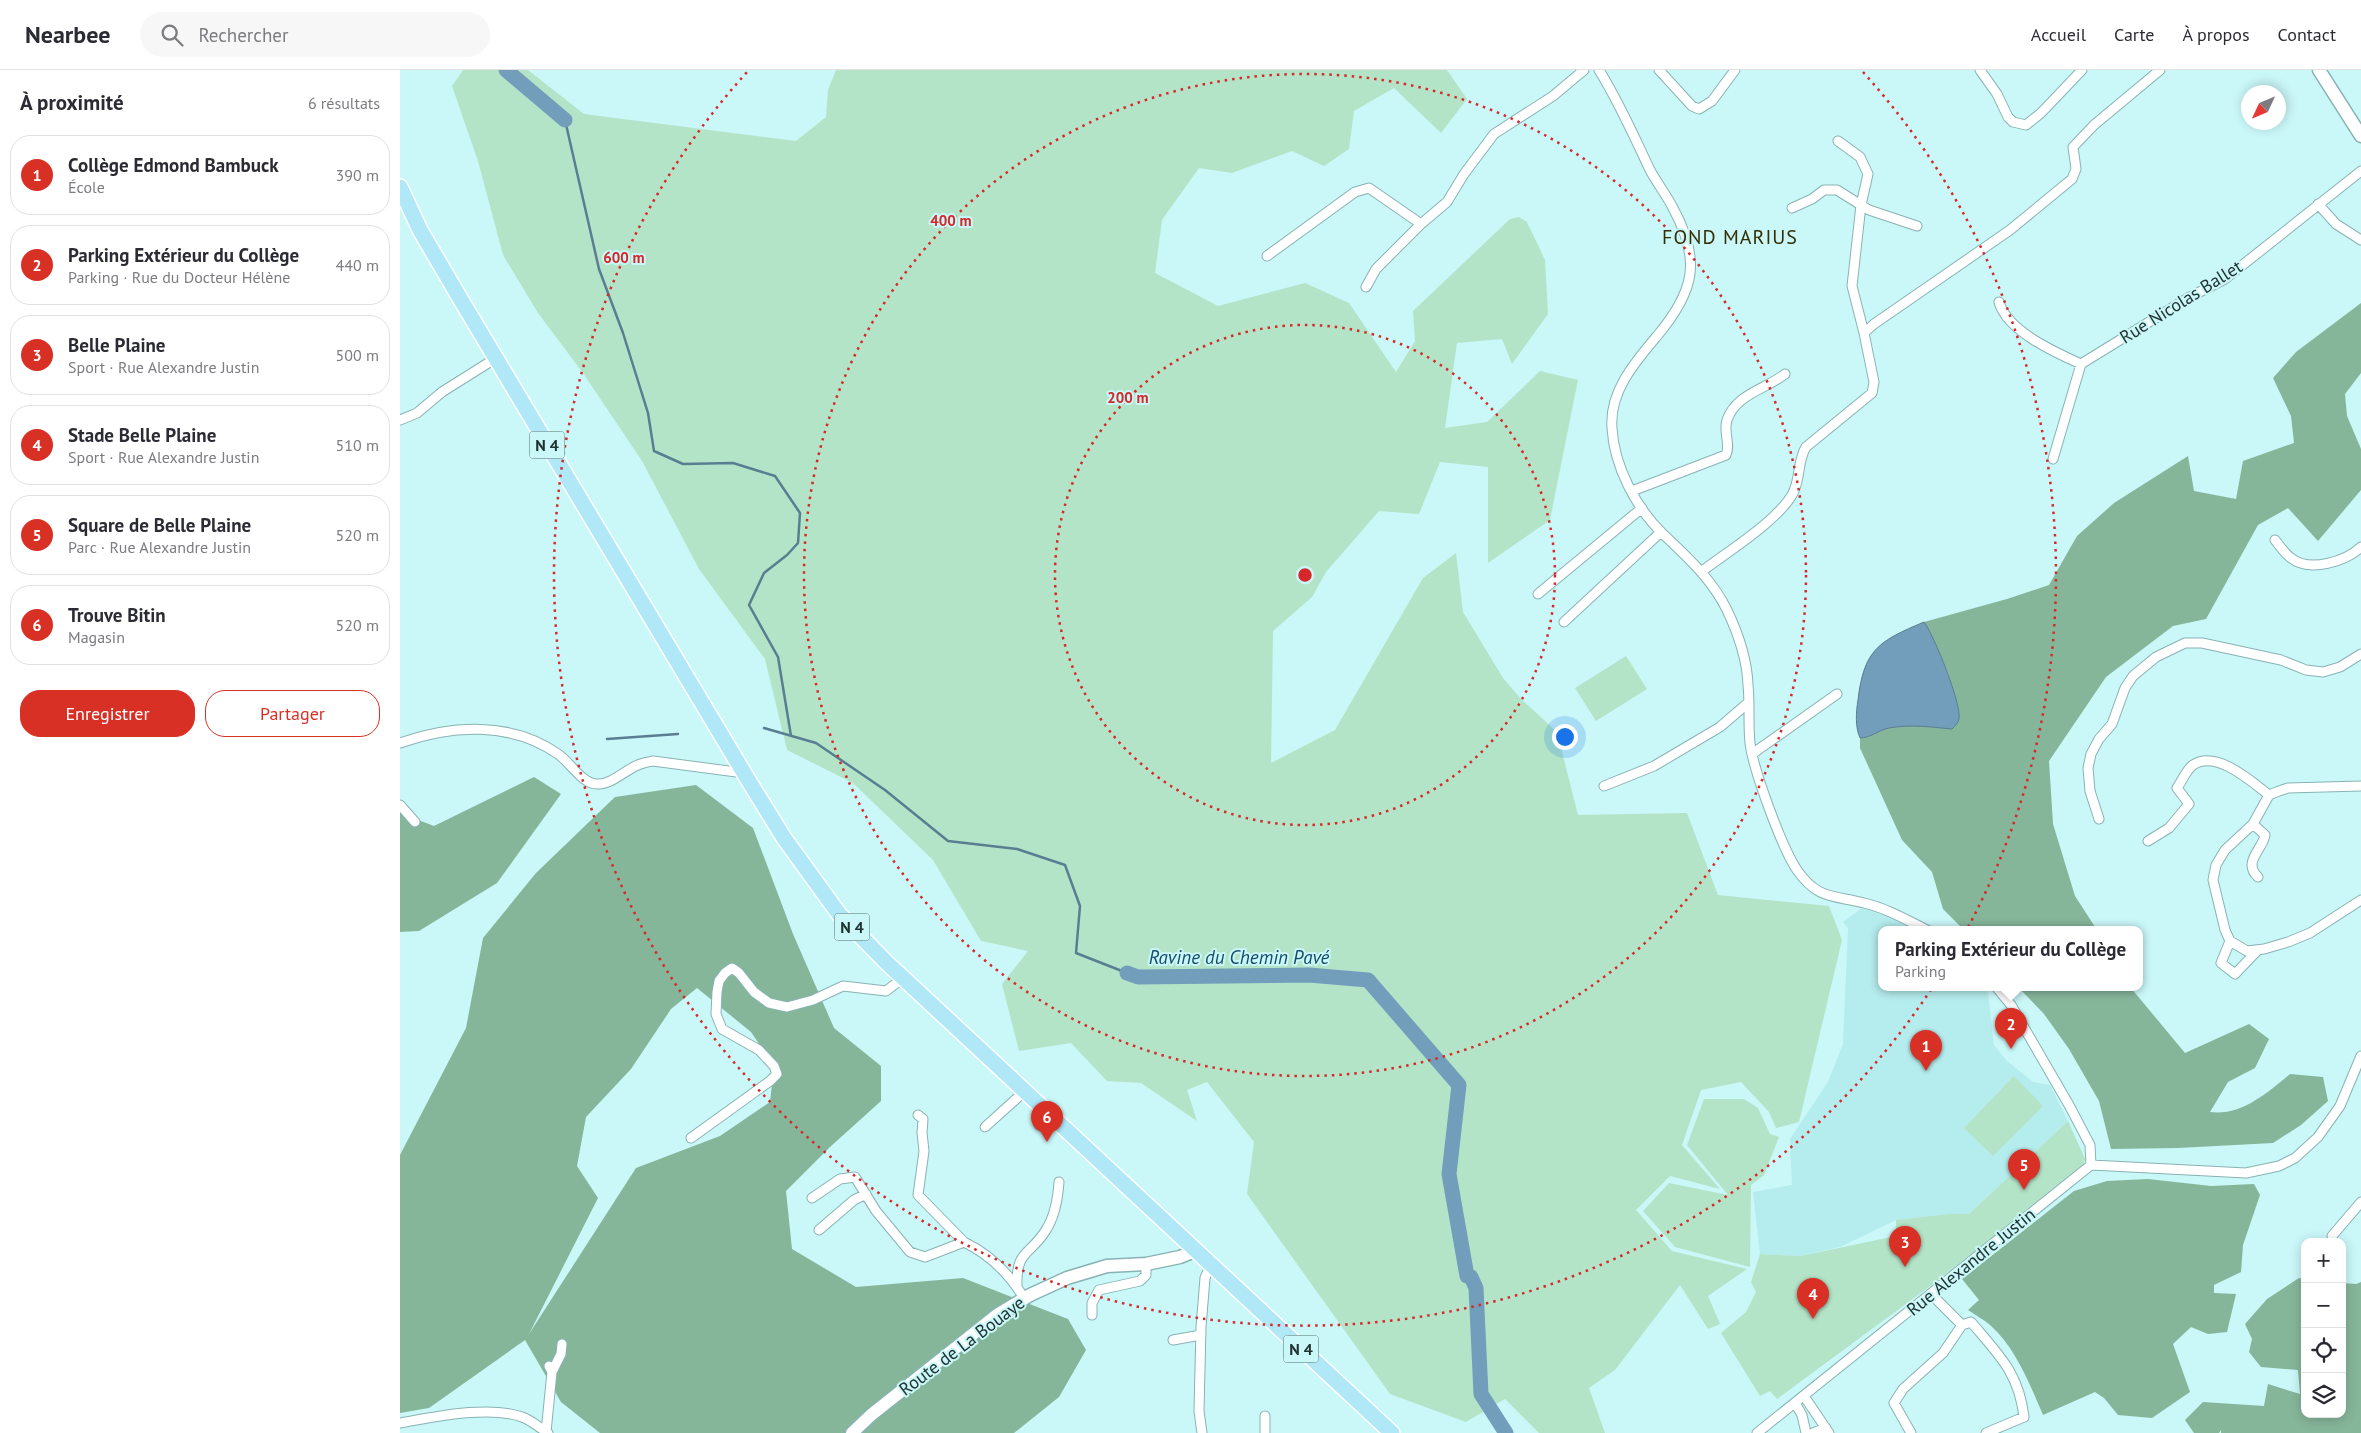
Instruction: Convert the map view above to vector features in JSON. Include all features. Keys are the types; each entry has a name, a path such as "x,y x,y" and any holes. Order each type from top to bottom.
{"highway":[{"name":"N 4","path":"400,187 420,230 744,773 784,838 839,914 903,978 1026,1090 1392,1433"}],"main road":[{"path":"2319,70 2361,136"},
{"name":"Route de La Bouaye","path":"852,1433 997,1315 1024,1298 1066,1278 1107,1266 1146,1264 1180,1257 1197,1250"}],"street":[{"path":"1366,287 1376,269 1447,202 1464,174 1494,134 1553,96 1584,70"},
{"path":"1599,70 1623,110 1649,167 1680,221 1689,246 1690,256 1689,282 1683,302 1628,373 1615,401 1612,423 1618,461 1642,508 1661,532 1688,556 1718,594 1736,631 1744,660 1752,754 1784,845 1797,870 1805,880 1823,895 1865,903 1918,926"},
{"path":"1659,70 1692,106 1699,109 1712,100 1735,70"},
{"path":"1980,70 1997,94 2008,117 2013,122 2026,125 2042,113 2082,70"},
{"path":"1864,333 1874,324 2010,230 2072,179 2076,169 2073,147 2094,125 2160,70"},
{"path":"1701,572 1784,506 1798,483 1802,458 1806,447 1872,393 1874,382 1852,286 1861,204 1866,188 1866,168 1860,157 1838,141"},
{"name":"Rue Nicolas Ballet","path":"2081,364 2188,298 2225,279 2361,171"},
{"path":"1267,256 1355,192 1369,188 1422,224"},
{"path":"1792,208 1812,199 1824,190 1837,190 1883,216 1917,226"},
{"path":"2318,204 2336,224 2361,240"},
{"path":"1999,302 2026,336 2059,355 2081,364 2053,459"},
{"path":"400,420 417,413 442,392 496,358"},
{"path":"1632,491 1726,455 1728,447 1726,427 1732,411 1756,390 1785,374"},
{"path":"1538,594 1642,508"},
{"path":"1564,622 1661,532"},
{"path":"2275,540 2290,558 2302,563 2326,564 2348,558 2361,547"},
{"path":"2099,819 2090,791 2088,768 2091,754 2099,739 2112,724 2129,682 2156,657 2185,643 2202,643 2281,660 2306,670 2323,672 2334,670 2361,654"},
{"path":"1752,754 1837,694"},
{"path":"1604,786 1654,766 1720,727 1749,702"},
{"path":"400,743 426,734 449,730 492,729 525,736 558,754 589,783 598,785 639,764 653,761 744,773"},
{"path":"2148,841 2169,828 2189,804 2177,788 2190,768 2198,763 2221,763 2244,776 2269,795"},
{"path":"2258,950 2235,974 2221,963 2230,941 2214,889 2214,871 2225,850 2252,824 2269,795 2288,788 2361,786"},
{"path":"400,805 415,822"},
{"path":"2252,824 2265,835 2252,860 2253,871 2258,876"},
{"path":"2230,941 2247,951 2288,942 2310,934 2361,900"},
{"path":"691,1138 777,1074 774,1066 759,1050 722,1029 716,1014 719,981 725,972 732,968 739,973 754,992 769,1003 787,1007 813,1000 843,986 886,991 903,978"},
{"path":"1999,991 2011,1005 2069,1105 2090,1145 2091,1164 2246,1172 2279,1166 2296,1158 2318,1137 2340,1106 2361,1056"},
{"path":"985,1127 1026,1090"},
{"path":"1039,1125 1050,1113"},
{"path":"918,1115 923,1119 924,1151 918,1195 964,1242 990,1258 1017,1286 1024,1298"},
{"name":"Rue Alexandre Justin","path":"1757,1433 2091,1164"},
{"path":"812,1198 840,1179 848,1176 855,1177 876,1210 910,1252 925,1257 964,1242"},
{"path":"1017,1286 1018,1262 1046,1230 1058,1198 1059,1182"},
{"path":"819,1230 854,1200 866,1194"},
{"path":"2332,1236 2361,1202"},
{"path":"1092,1315 1092,1303 1098,1290 1140,1281 1146,1275 1146,1264"},
{"path":"1202,1433 1199,1411 1204,1278 1211,1264"},
{"path":"1931,1294 1962,1325"},
{"path":"1911,1433 1894,1403 1903,1389 1943,1353 1962,1325 1971,1322 1995,1350 2015,1378 2022,1402 2024,1417 1986,1433"},
{"path":"1173,1340 1201,1335"},
{"path":"400,1423 494,1412 523,1417 547,1432 550,1369 561,1354 562,1344"},
{"path":"1804,1396 1827,1430 1813,1433"},
{"path":"1795,1403 1802,1415 1806,1433"},
{"path":"1265,1433 1266,1416"}],"shaded area":[{"path":"1924,622 1934,641 1952,686 1959,711 1958,722 1952,729 1905,726 1885,729 1860,738 1856,714 1857,705 1861,683 1870,658 1876,649 1885,642"},
{"path":"1866,905 1914,926 1878,926 1878,991 1986,991 1994,1045 2007,1061 2033,1082 2050,1085 2068,1121 1969,1214 1948,1214 1896,1220 1840,1247 1801,1256 1760,1254 1753,1192 1792,1185 1790,1139 1828,1082 1843,1044 1848,928 1843,922"}],"green space":[{"path":"463,70 528,70 584,114 796,141 826,117 828,90 836,70 1447,70 1467,99 1441,133 1394,88 1354,111 1349,149 1324,166 1292,151 1232,173 1199,168 1162,220 1155,273 1218,306 1305,283 1349,303 1396,372 1415,341 1413,311 1510,219 1519,217 1527,222 1545,260 1548,314 1512,364 1502,339 1457,343 1445,428 1487,422 1540,371 1578,380 1550,520 1488,563 1488,467 1440,462 1419,514 1379,511 1326,572 1312,597 1273,631 1271,763 1335,730 1423,578 1456,553 1463,612 1503,678 1521,699 1557,732 1578,815 1687,813 1718,895 1829,906 1842,940 1799,1122 1776,1128 1769,1112 1741,1082 1701,1090 1682,1145 1720,1189 1670,1176 1636,1210 1672,1251 1747,1269 1708,1296 1720,1324 1708,1329 1680,1285 1615,1370 1589,1388 1605,1433 1539,1433 1505,1399 1466,1422 1390,1394 1247,1194 1254,1142 1207,1082 1187,1090 1197,1121 1141,1083 1107,1081 1071,1043 1019,1051 1002,984 1028,951 981,941 933,860 853,783 787,750 765,659 699,569 642,461 583,373 538,313 503,255 478,161 452,86"},
{"path":"2361,303 2361,373 2345,394 2347,416 2361,449 2361,490 2318,541 2288,508 2258,525 2206,619 2173,626 2106,677 2049,761 2053,824 2075,896 2094,926 1960,926 1943,909 1932,872 1902,840 1860,748 1860,738 1886,728 1916,724 1940,728 1959,717 1948,674 1924,622 2007,599 2049,585 2077,536 2114,503 2188,456 2194,491 2236,499 2243,461 2294,443 2291,416 2273,378 2296,352"},
{"path":"1626,656 1647,689 1596,721 1575,688"},
{"path":"534,777 561,794 497,883 419,931 400,932 400,813 434,826"},
{"path":"696,785 753,828 793,934 834,1028 881,1066 881,1101 830,1147 786,1191 792,1249 856,1287 963,1278 1068,1319 1086,1350 1059,1397 1014,1433 600,1433 561,1402 525,1340 429,1408 400,1413 400,1155 466,1028 483,938 536,873 615,797","holes":["697,988 751,1032 774,1066 770,1102 720,1136 636,1168 529,1334 598,1198 577,1166 586,1117 631,1069 671,1009"]},
{"path":"2022,991 2133,991 2185,1053 2249,1024 2269,1039 2255,1068 2228,1082 2210,1112 2221,1112 2243,1107 2272,1089 2290,1074 2323,1077 2328,1101 2301,1125 2273,1143 2111,1149 2099,1101 2069,1049 2044,1014"},
{"path":"2014,1076 2043,1106 1993,1156 1964,1128"},
{"path":"1704,1099 1744,1099 1758,1108 1770,1134 1779,1137 1764,1175 1751,1185 1750,1267 1675,1247 1643,1211 1669,1183 1728,1195 1687,1145"},
{"path":"2068,1121 2085,1159 2083,1167 1933,1284 1777,1399 1770,1391 1760,1396 1721,1333 1746,1312 1756,1292 1751,1282 1760,1254 1801,1256 1896,1236 1896,1220 1948,1214 1969,1214"},
{"path":"2148,1179 2211,1186 2254,1184 2260,1195 2243,1245 2241,1272 2214,1285 2214,1293 2236,1294 2227,1332 2208,1334 2191,1327 2173,1344 2190,1392 2152,1418 2118,1415 2104,1398 2095,1392 2043,1415 2015,1356 1990,1325 1968,1310 1979,1300 1962,1279 2074,1191 2107,1181"},
{"path":"2301,1278 2301,1418 2346,1418 2346,1283 2356,1284 2361,1282 2361,1433 2221,1433 2221,1430 2219,1433 2194,1433 2185,1420 2203,1402 2264,1406 2268,1384 2300,1394 2298,1370 2261,1367 2249,1352 2252,1339 2245,1324 2267,1299"}],"waterway":[{"name":"Ravine du Chemin Pavé","path":"506,70 565,120"},
{"name":"Ravine du Chemin Pavé","path":"565,120 599,269 623,333 648,413 654,451 683,464 733,463 775,476 800,513 798,543 787,555 764,573 749,605 778,657 791,736"},
{"name":"Ravine du Chemin Pavé","path":"764,728 816,743 885,790 948,841 1017,849 1065,865 1080,906 1076,953 1127,973"},
{"path":"607,739 678,734"},
{"name":"Ravine du Chemin Pavé","path":"1127,973 1138,977 1309,975 1368,980 1459,1085 1449,1174 1467,1276 1471,1277 1476,1288 1481,1394 1506,1433"}],"place":[{"name":"Parking Extérieur du Collège","path":"2011,1049"},
{"name":"Collège Edmond Bambuck","path":"1926,1071"},
{"name":"Trouve Bitin","path":"1047,1142"},
{"name":"Square de Belle Plaine","path":"2024,1190"},
{"name":"Belle Plaine","path":"1905,1267"},
{"name":"Stade Belle Plaine","path":"1813,1319"}],"district":[{"name":"FOND MARIUS","path":"1730,237"}]}
